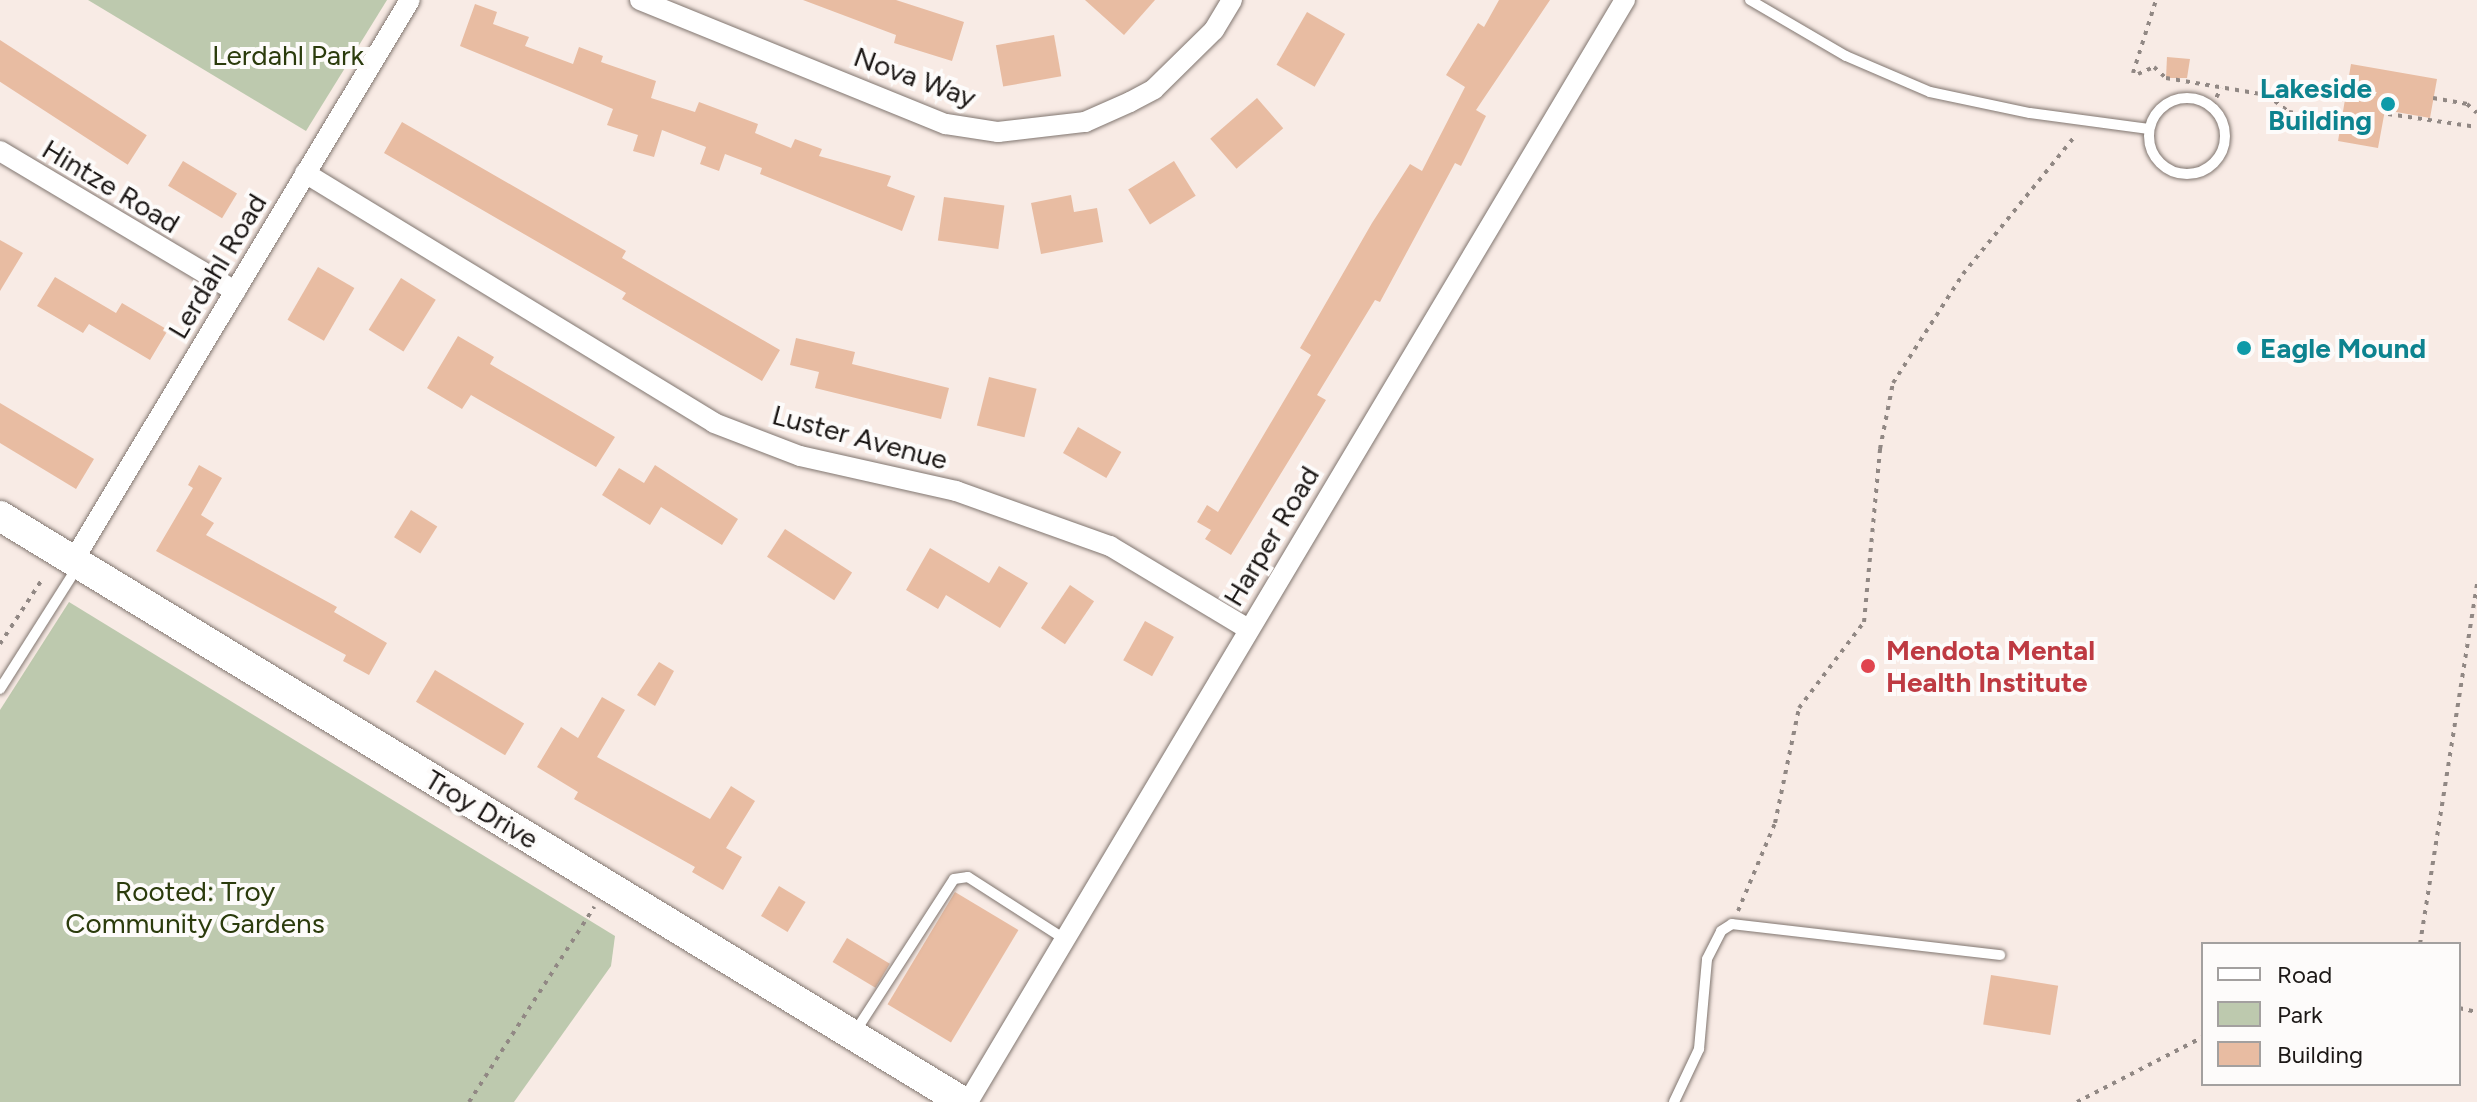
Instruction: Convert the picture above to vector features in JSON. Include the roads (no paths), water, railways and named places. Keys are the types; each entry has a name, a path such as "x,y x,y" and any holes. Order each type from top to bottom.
{"street":[{"name":"Lerdahl Road","path":"76,562 410,0"},
{"name":"Nova Way","path":"640,0 946,124 998,132 1085,122 1154,89 1214,30 1232,0"},
{"name":"Harper Road","path":"966,1102 1066,940 1248,629 1625,0"},
{"name":"Hintze Road","path":"0,151 235,291"},
{"name":"Luster Avenue","path":"305,173 714,423 800,456 956,491 1110,546 1248,629"},
{"name":"Troy Drive","path":"0,516 966,1102"}],"lane":[{"path":"1750,0 1846,56 1930,92 2149,129"},
{"path":"2192,98 2212,106 2225,140 2206,169 2181,174 2160,163 2149,141 2149,129 2171,101 2192,98"},
{"path":"0,689 76,562"},
{"path":"853,1035 954,879 968,877 1066,940"},
{"path":"1674,1102 1699,1049 1707,959 1721,931 1732,924 2000,955"}],"place":[{"name":"Lakeside Building","path":"2388,104"},
{"name":"Eagle Mound","path":"2244,348"},
{"name":"Mendota Mental Health Institute","path":"1868,666"}],"park label":[{"name":"Lerdahl Park","path":"288,55"},
{"name":"Rooted: Troy Community Gardens","path":"195,907"}]}
